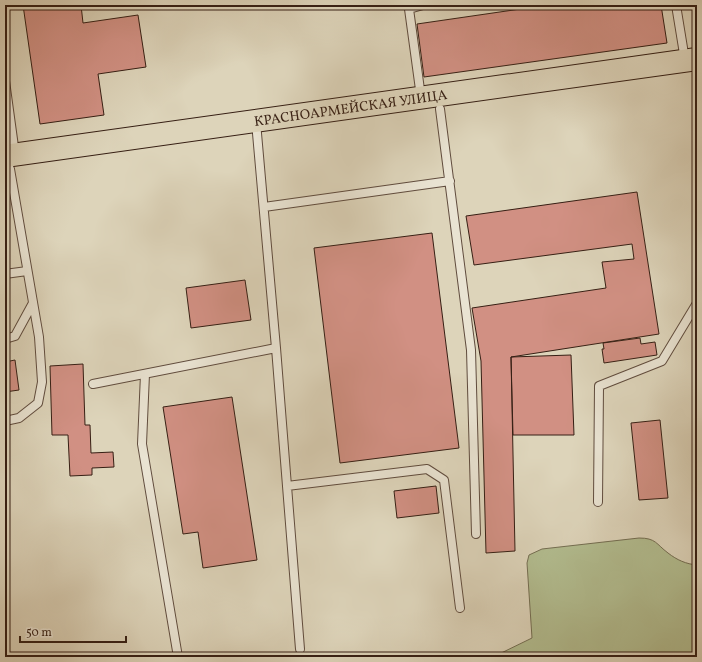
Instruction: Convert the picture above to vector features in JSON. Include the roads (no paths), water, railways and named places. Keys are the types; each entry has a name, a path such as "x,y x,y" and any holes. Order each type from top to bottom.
{"main road":[{"name":"КРАСНОАРМЕЙСКАЯ УЛИЦА","path":"256,128 421,98 693,64"},
{"name":"КРАСНОАРМЕЙСКАЯ УЛИЦА","path":"9,163 256,128 440,109 693,64"}],"lane":[{"path":"421,98 409,9 423,5"},
{"path":"676,5 693,64"},
{"path":"5,81 9,163 39,337 42,382 38,403 19,418 5,421"},
{"path":"440,109 471,350 476,534"},
{"path":"256,128 276,348 300,649"},
{"path":"264,207 450,181"},
{"path":"5,274 27,271"},
{"path":"5,339 15,336 33,303"},
{"path":"598,502 599,386 662,361 697,303"},
{"path":"93,384 276,348"},
{"path":"145,374 142,444 178,657"},
{"path":"287,486 427,469 444,480 460,608"}]}
